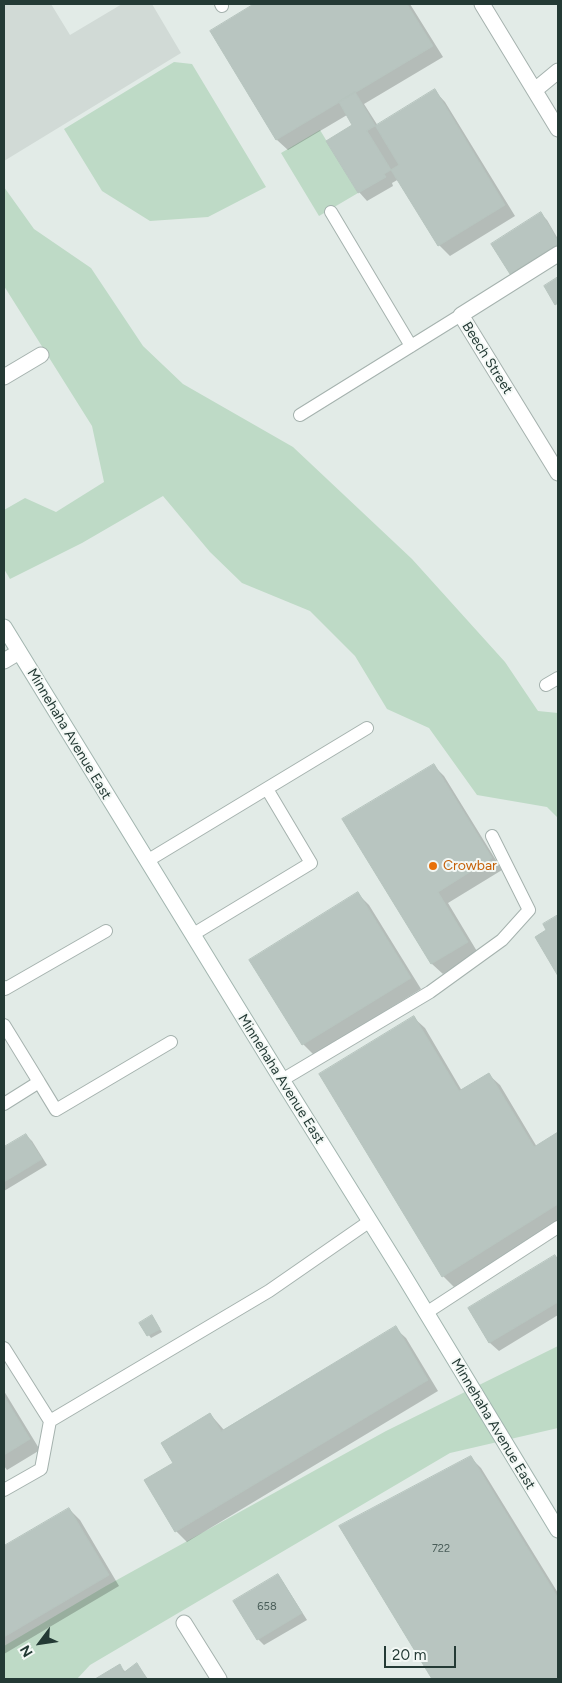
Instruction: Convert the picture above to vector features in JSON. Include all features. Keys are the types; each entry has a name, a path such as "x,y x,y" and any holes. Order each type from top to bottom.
{"street":[{"path":"482,4 558,129"},
{"path":"535,90 558,71"},
{"name":"Beech Street","path":"558,254 461,315 558,473"},
{"path":"4,377 41,355"},
{"name":"Minnehaha Avenue East","path":"4,628 558,1530"},
{"path":"4,661 19,652"},
{"path":"184,1623 219,1679"}],"lane":[{"path":"331,212 412,346"},
{"path":"300,415 461,315"},
{"path":"546,685 558,678"},
{"path":"147,861 367,728"},
{"path":"192,935 311,863 267,789"},
{"path":"282,1080 430,992 502,940 529,910 492,836"},
{"path":"4,990 106,931"},
{"path":"4,1026 56,1110 171,1042"},
{"path":"4,1104 39,1082"},
{"path":"50,1421 269,1291 370,1222"},
{"path":"426,1313 558,1227"},
{"path":"4,1348 50,1421 41,1469 4,1490"}],"shaded area":[{"path":"4,4 51,4 70,35 122,4 152,4 181,53 4,161"}],"green space":[{"path":"174,62 192,64 266,187 208,217 150,221 102,191 64,129"},
{"path":"320,130 358,193 319,216 281,153"},
{"path":"4,187 34,229 91,268 143,346 183,384 293,447 412,559 505,662 538,711 558,713 558,818 547,807 477,795 429,728 387,709 355,656 310,611 242,583 210,552 163,496 82,543 10,579 4,569 4,510 25,498 56,512 104,482 92,426 4,286"},
{"path":"558,1346 558,1428 450,1453 90,1665 77,1679 4,1679 4,1646 106,1586 386,1431"}],"building":[{"path":"254,4 407,4 433,46 276,140 210,31"},
{"path":"435,89 505,205 438,246 367,131"},
{"path":"355,92 399,165 384,174 386,177 358,193 326,141 352,125 339,102"},
{"path":"541,212 558,244 510,274 491,244"},
{"path":"558,277 558,303 555,305 544,286"},
{"path":"434,764 492,858 438,892 468,942 431,964 342,819"},
{"path":"358,892 411,978 302,1045 249,960"},
{"path":"558,915 558,976 535,937 546,930 543,924"},
{"path":"414,1016 459,1091 489,1073 534,1147 558,1132 558,1204 442,1277 319,1074"},
{"path":"26,1134 42,1159 4,1182 4,1147"},
{"path":"555,1255 558,1260 558,1302 489,1343 468,1308"},
{"path":"152,1315 160,1329 147,1336 139,1323"},
{"path":"396,1326 428,1380 175,1532 144,1480 173,1463 161,1443 210,1413 221,1431"},
{"path":"4,1396 30,1439 4,1455"},
{"path":"471,1456 558,1598 558,1679 432,1679 339,1526"},
{"path":"69,1508 109,1575 4,1637 4,1546"},
{"path":"278,1574 302,1613 257,1640 233,1601"},
{"path":"137,1663 147,1679 95,1679 120,1664 124,1672"}],"place":[{"name":"Crowbar","path":"433,866"}]}
